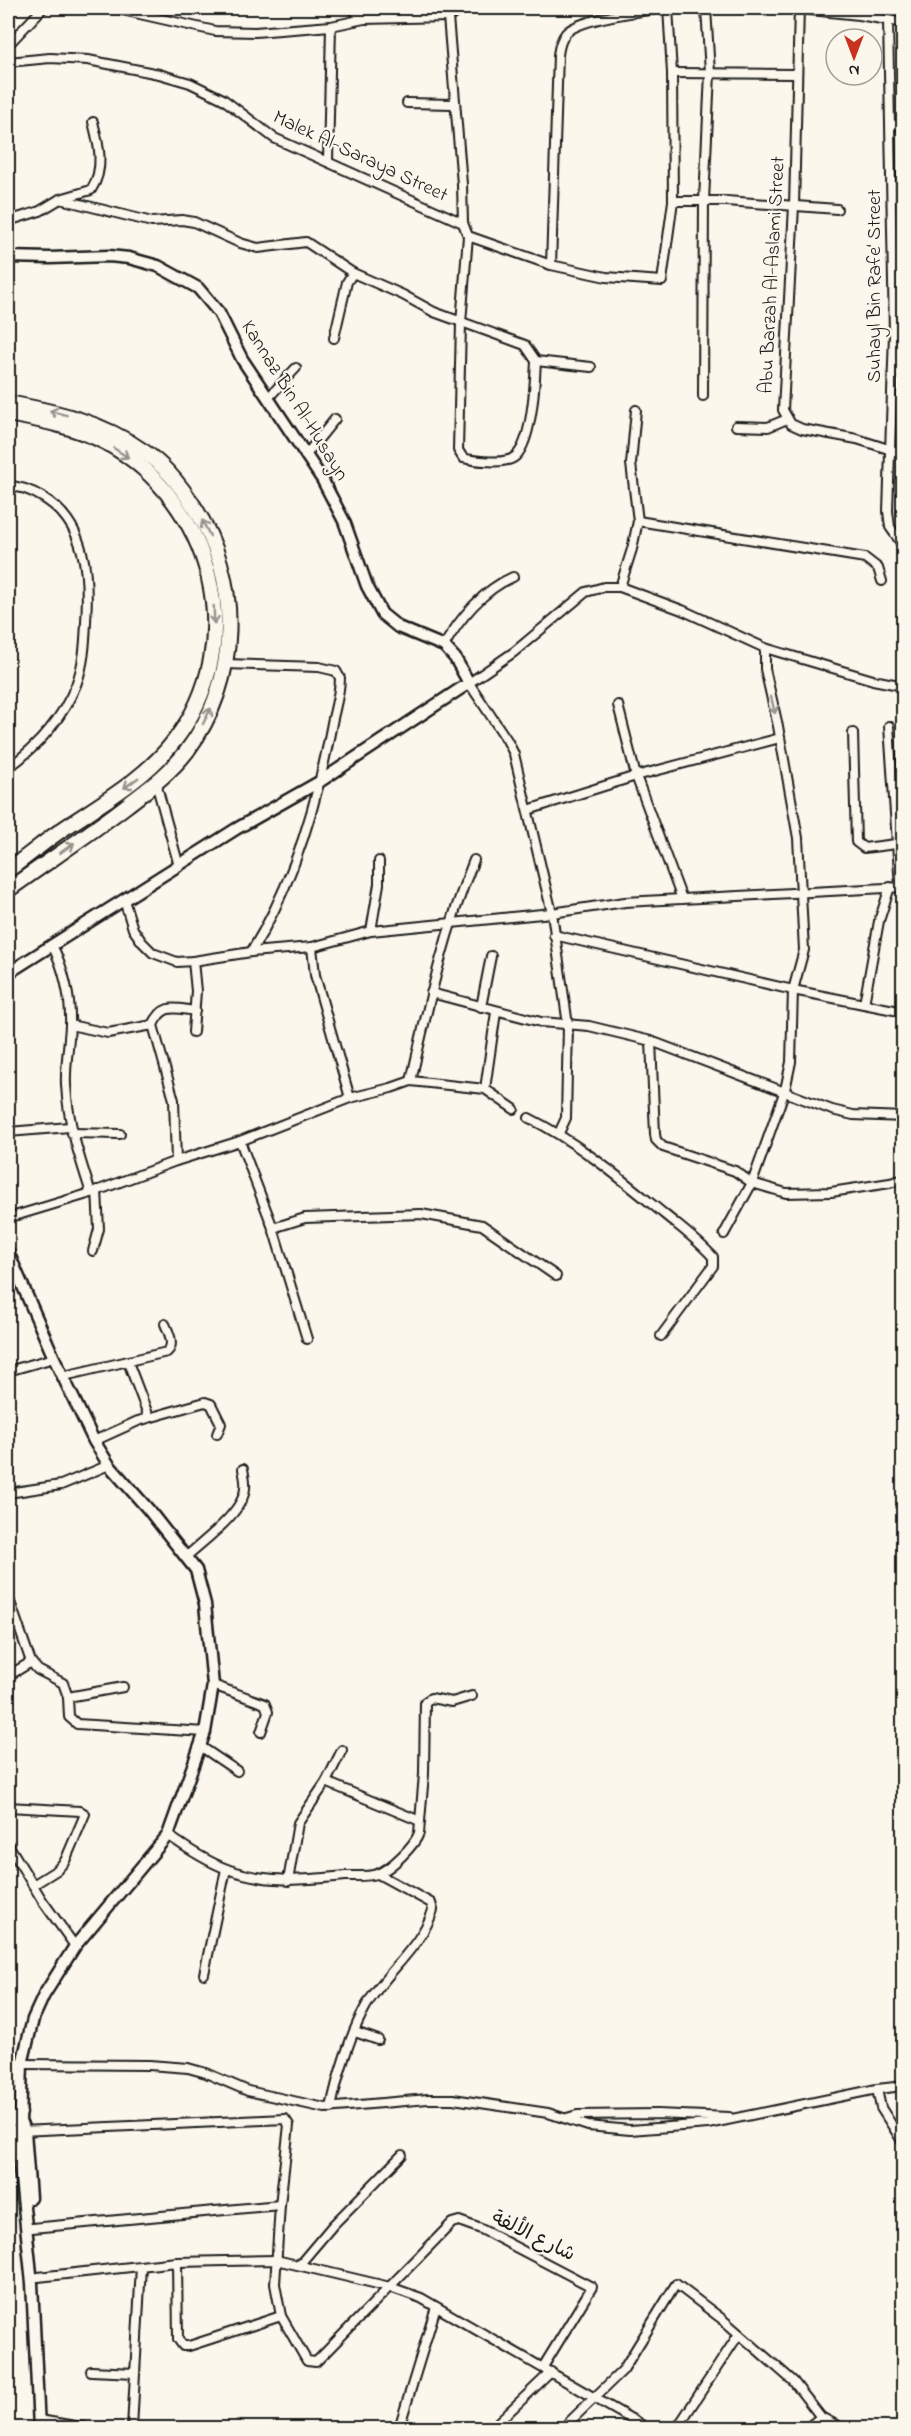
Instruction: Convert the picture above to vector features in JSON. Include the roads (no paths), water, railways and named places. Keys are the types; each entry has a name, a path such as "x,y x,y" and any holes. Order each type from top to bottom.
{"highway":[{"path":"8,403 54,411 103,427 152,457 177,482 199,515 218,555 229,615 226,664 217,697 196,738 185,753 156,783 8,890"},
{"path":"8,414 88,434 117,450 151,474 182,514 203,554 213,592 214,627 204,682 198,700 177,737 163,755 132,783 64,828 8,870"}],"street":[{"path":"8,45 43,8"},
{"path":"113,8 215,31 255,32 331,26 364,19 448,17 467,8"},
{"path":"351,8 364,19"},
{"path":"468,237 551,265 606,277 662,281 673,201 672,73 668,8 628,13 590,22 571,29 562,39 558,63 551,265"},
{"path":"704,396 704,201 710,73 706,8"},
{"path":"791,8 856,11 903,23"},
{"name":"Abu Barzah Al-Aslami Street","path":"799,8 794,206 783,410 787,419 802,429 850,438 903,454"},
{"path":"60,200 152,222 182,220 194,222 240,243 258,248 306,242 353,273 461,323 525,345 536,361 527,433 521,450 508,460 463,458 459,455 461,323 468,237 463,223 462,184 453,104 448,17"},
{"name":"Suhayl Bin Rafe‘ Street","path":"888,20 894,334 888,517 895,536 903,547"},
{"path":"328,161 331,26"},
{"name":"Malek Al-Saraya Street","path":"8,62 50,58 88,60 159,74 190,83 223,99 261,131 274,138 463,223"},
{"path":"672,73 796,74"},
{"path":"407,103 453,104"},
{"path":"8,221 40,211 60,200 91,190 98,177 100,165 93,122"},
{"path":"890,124 903,126"},
{"path":"673,201 837,208"},
{"path":"893,224 903,225"},
{"name":"Kannaz Bin Al-Husayn","path":"8,257 50,258 109,255 158,266 198,288 219,313 242,358 322,479 344,521 368,586 382,614 398,627 444,646"},
{"path":"334,338 347,282 353,273"},
{"path":"894,334 903,335"},
{"path":"536,361 591,367"},
{"path":"269,397 296,368"},
{"path":"620,588 638,521 631,464 636,410"},
{"path":"305,456 336,419"},
{"path":"736,426 768,427 787,419"},
{"path":"8,486 28,490 44,498 73,528 83,552 88,584 85,651 75,686 47,734 25,756 8,768"},
{"path":"638,521 865,558 878,568 882,581"},
{"path":"513,577 499,584 476,604 452,631 444,646 455,658 510,745 528,810 552,913 568,1025 566,1118 559,1133"},
{"path":"8,974 236,829 318,782 469,683 514,652 586,592 596,588 620,588 682,610 765,648 873,680 903,686"},
{"path":"724,1234 752,1183 785,1090 792,1054 793,990 804,950 798,838 765,669 765,648"},
{"path":"226,664 319,668 331,669 339,673 340,685 318,782 279,900 251,952"},
{"path":"618,705 636,776 682,899"},
{"path":"124,900 137,935 153,953 177,962 193,962 251,952 312,947 371,931 552,913 625,902 902,887 889,726"},
{"path":"853,733 856,842 864,848 900,844"},
{"path":"528,810 636,776 780,738"},
{"path":"156,783 179,866"},
{"path":"411,1081 450,923 474,860"},
{"path":"371,931 379,884 379,861"},
{"path":"864,1004 879,921 890,888"},
{"path":"554,935 793,990 903,1012"},
{"path":"51,945 58,958 64,979 70,1025 65,1066 71,1130 94,1192 99,1229 93,1251"},
{"path":"312,947 315,975 350,1098"},
{"path":"481,1007 491,956"},
{"path":"193,962 196,991 193,1032"},
{"path":"431,993 496,1012 568,1025 589,1026 651,1041 785,1090 832,1110 853,1115 903,1117"},
{"path":"177,1161 174,1100 153,1024 159,1013 164,1010 176,1008 195,1011"},
{"path":"485,1089 496,1012"},
{"path":"70,1025 108,1033 153,1024"},
{"path":"651,1041 655,1134 659,1144 735,1171 752,1183 777,1192 801,1194 862,1188 903,1179"},
{"path":"8,1218 94,1192 177,1161 240,1141 350,1098 411,1081 485,1089 514,1108"},
{"path":"529,1118 559,1133 637,1192 713,1257 713,1266 662,1336"},
{"path":"8,1132 71,1130 120,1134"},
{"path":"240,1141 273,1228 307,1339"},
{"path":"273,1228 305,1218 421,1214 482,1225 556,1276"},
{"path":"8,1252 54,1358 94,1441 109,1465 187,1556 196,1570 206,1605 213,1685 206,1732 168,1835 75,1946 44,1995 33,2019 22,2064 20,2124 43,2424"},
{"path":"64,1376 170,1351 171,1343 165,1324"},
{"path":"8,1371 54,1358"},
{"path":"128,1362 149,1418"},
{"path":"94,1441 149,1418 207,1402 221,1424 217,1434"},
{"path":"8,1493 61,1485 109,1465"},
{"path":"187,1556 226,1520 240,1503 245,1487 243,1469"},
{"path":"8,1596 31,1662 45,1674 63,1683 68,1697 69,1717 77,1724 206,1732"},
{"path":"8,1676 31,1662"},
{"path":"213,1685 265,1704 268,1712 261,1732"},
{"path":"68,1697 123,1687"},
{"path":"378,1874 416,1841 424,1774 424,1702 431,1698 458,1702 472,1696"},
{"path":"201,1746 237,1771"},
{"path":"288,1881 298,1823 326,1782 342,1750"},
{"path":"326,1782 420,1821"},
{"path":"8,1807 80,1811 85,1814 65,1861 57,1870 33,1886"},
{"path":"168,1835 189,1850 226,1869 263,1879 288,1881 378,1874 431,1903 433,1910 423,1933 364,2008 336,2085 331,2108"},
{"path":"8,1844 33,1886 75,1946"},
{"path":"204,1974 226,1869"},
{"path":"355,2032 378,2040"},
{"path":"22,2064 149,2065 188,2068 248,2091 291,2102 331,2108 428,2098 453,2099 508,2106 565,2118 588,2126 630,2130 708,2124 877,2089 903,2086"},
{"path":"877,2089 881,2108 903,2144"},
{"path":"565,2118 577,2115 657,2114 739,2118"},
{"path":"8,2122 20,2124 285,2119 289,2125 280,2205 275,2284 281,2316 307,2361 316,2362 390,2287"},
{"path":"20,2124 38,2277 43,2424"},
{"path":"300,2264 333,2224 402,2155"},
{"path":"32,2228 280,2205"},
{"name":"شارع الألفة","path":"390,2287 456,2221 481,2229 588,2283 591,2289 543,2367"},
{"path":"38,2277 177,2262 276,2260 300,2264 390,2287 421,2298 647,2428"},
{"path":"177,2262 178,2339 183,2346 281,2316"},
{"path":"132,2428 141,2266"},
{"path":"564,2428 623,2370 674,2284 678,2284 793,2381 821,2416 842,2428"},
{"path":"399,2428 436,2307"},
{"path":"677,2428 739,2334"},
{"path":"91,2371 135,2373"},
{"path":"492,2428 551,2372"},
{"path":"807,2428 821,2416"},
{"path":"43,2424 88,2428"}]}
